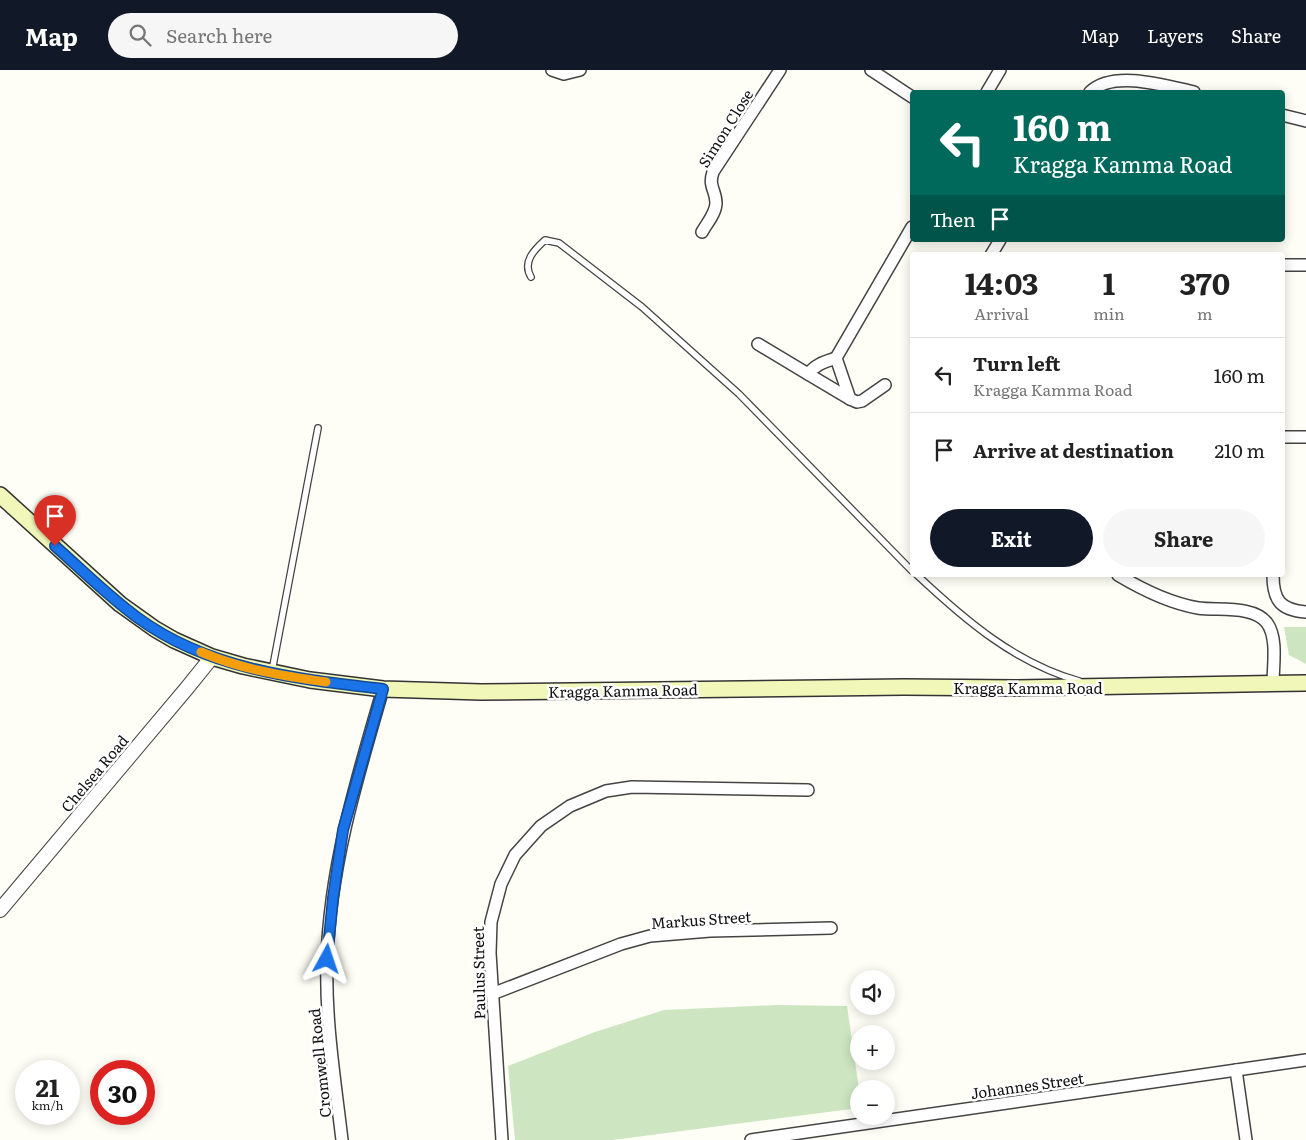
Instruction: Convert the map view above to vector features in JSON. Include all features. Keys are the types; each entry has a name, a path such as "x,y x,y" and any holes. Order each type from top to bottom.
{"main road":[{"name":"Kragga Kamma Road","path":"0,495 120,604 174,640 212,657 272,673 383,689 509,692 786,688 1098,687 1306,683"}],"street":[{"path":"552,70 564,74 580,70"},
{"name":"Simon Close","path":"702,232 716,205 710,180 713,172 780,70"},
{"path":"871,70 910,96"},
{"path":"988,90 1000,70"},
{"path":"1092,90 1097,84 1105,80 1124,76 1186,90"},
{"path":"1285,116 1306,121"},
{"path":"808,374 820,362 836,358 910,229"},
{"path":"1285,265 1306,265"},
{"path":"758,344 858,402 885,385"},
{"path":"836,358 850,399"},
{"path":"1285,437 1306,437"},
{"path":"1121,577 1169,601 1198,608 1250,612 1262,618 1267,623 1273,642 1273,683"},
{"path":"1273,577 1273,588 1277,598 1284,606 1294,611 1306,612"},
{"name":"Chelsea Road","path":"0,910 212,657"},
{"name":"Cromwell Road","path":"342,1140 328,1020 327,959 330,915 343,830 383,689"},
{"name":"Paulus Street","path":"502,1140 492,994 491,922 501,884 515,856 541,826 570,806 606,790 632,787 808,790"},
{"name":"Markus Street","path":"492,994 621,944 650,936 710,930 831,928"},
{"name":"Johannes Street","path":"751,1140 1306,1060"},
{"path":"1236,1070 1246,1140"}],"lane":[{"path":"531,276 527,266 530,258 544,240 550,240 558,243 642,307 739,394 910,569"},
{"path":"272,673 318,428"},
{"path":"919,577 955,611 1004,647 1056,674 1098,687"}],"green space":[{"path":"1284,627 1306,627 1306,664 1289,655"},
{"path":"778,1005 847,1006 850,1027 850,1070 856,1070 858,1080 850,1080 850,1109 613,1140 515,1140 508,1066 595,1032 664,1010"}],"slow traffic":[{"path":"201,652 212,657 272,673 326,682"}],"route":[{"path":"55,546 120,604 139,618 174,640 212,657 272,673 383,689 343,830 330,915 327,959"}]}
